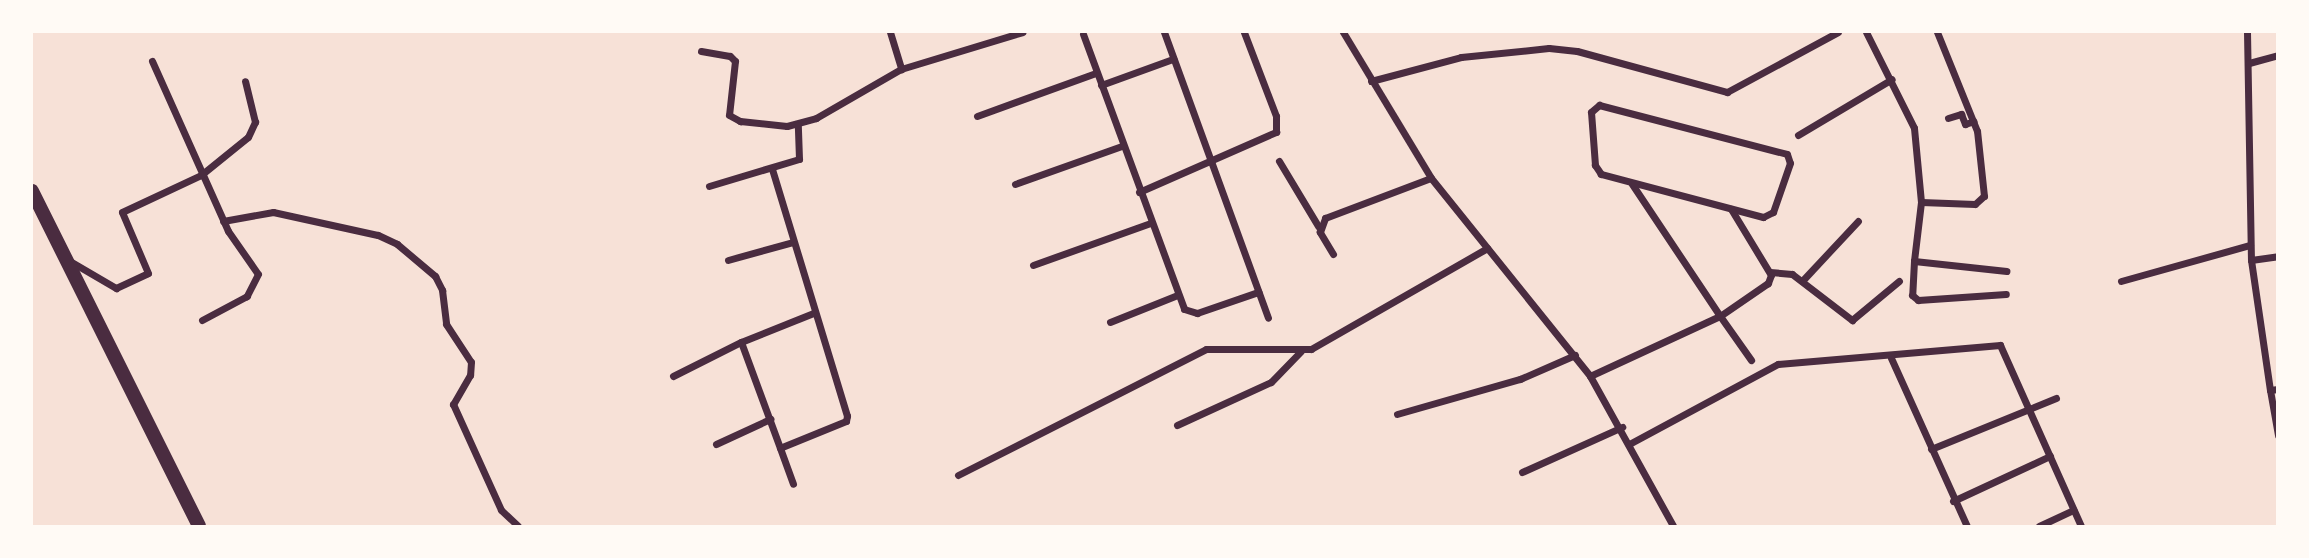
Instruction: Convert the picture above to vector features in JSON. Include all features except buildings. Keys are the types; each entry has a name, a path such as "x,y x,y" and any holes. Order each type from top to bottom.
{"main road":[{"path":"32,191 199,527"}],"street":[{"path":"890,32 901,69"},
{"path":"701,51 730,56 735,61 729,115 772,126 798,125 901,69 1023,32"},
{"path":"1085,32 1096,73 1122,146 1184,309 1193,314 1258,292"},
{"path":"1164,32 1268,318"},
{"path":"1139,192 1272,135 1278,125 1244,32"},
{"path":"1343,32 1431,178 1576,355 1622,426 1674,527"},
{"path":"1371,81 1461,57 1549,48 1577,51 1727,92 1838,32"},
{"path":"1866,32 1892,79 1914,128 1921,202 1912,295 1918,300 2006,294"},
{"path":"1921,202 1975,204 1983,200 1974,121 1937,32"},
{"path":"2247,32 2251,260 2274,390 2277,435"},
{"path":"2249,63 2277,55"},
{"path":"1101,85 1173,59"},
{"path":"152,61 223,221 256,266 258,281 235,305 202,320"},
{"path":"977,116 1096,73"},
{"path":"1798,135 1892,79"},
{"path":"66,259 116,288 148,272 122,212 201,175 248,137 255,122 245,81"},
{"path":"1594,106 1789,156 1772,214 1763,217 1632,184 1598,171 1594,106"},
{"path":"1948,118 1961,114 1965,124 1974,121"},
{"path":"709,186 772,169 802,157 798,125"},
{"path":"1015,184 1122,146"},
{"path":"1279,161 1333,254"},
{"path":"772,169 813,313 847,418 780,448"},
{"path":"1318,226 1325,218 1394,188 1431,178"},
{"path":"1632,184 1751,360"},
{"path":"1590,376 1720,316 1768,283 1770,272 1731,209"},
{"path":"223,221 273,212 378,235 397,244 435,276 442,290 446,324 471,362 470,375 453,404 501,510 517,527"},
{"path":"1802,281 1858,221"},
{"path":"1033,265 1150,223"},
{"path":"729,260 793,242"},
{"path":"2122,281 2250,245"},
{"path":"958,475 1206,349 1232,346 1301,351 1327,342 1488,248"},
{"path":"2251,260 2277,256"},
{"path":"1914,261 2006,271"},
{"path":"1770,272 1787,272 1855,320 1899,281"},
{"path":"1110,322 1177,295"},
{"path":"673,376 741,342 813,313"},
{"path":"741,342 793,484"},
{"path":"1630,443 1762,369 1778,364 1891,358 2000,345 2081,527"},
{"path":"1177,425 1271,382 1301,351"},
{"path":"1397,414 1520,379 1576,355"},
{"path":"1891,358 1953,501 1967,527"},
{"path":"1931,449 2056,398"},
{"path":"716,444 770,419"},
{"path":"1522,472 1622,426"},
{"path":"1953,501 2050,456"},
{"path":"2039,527 2074,510"}]}
